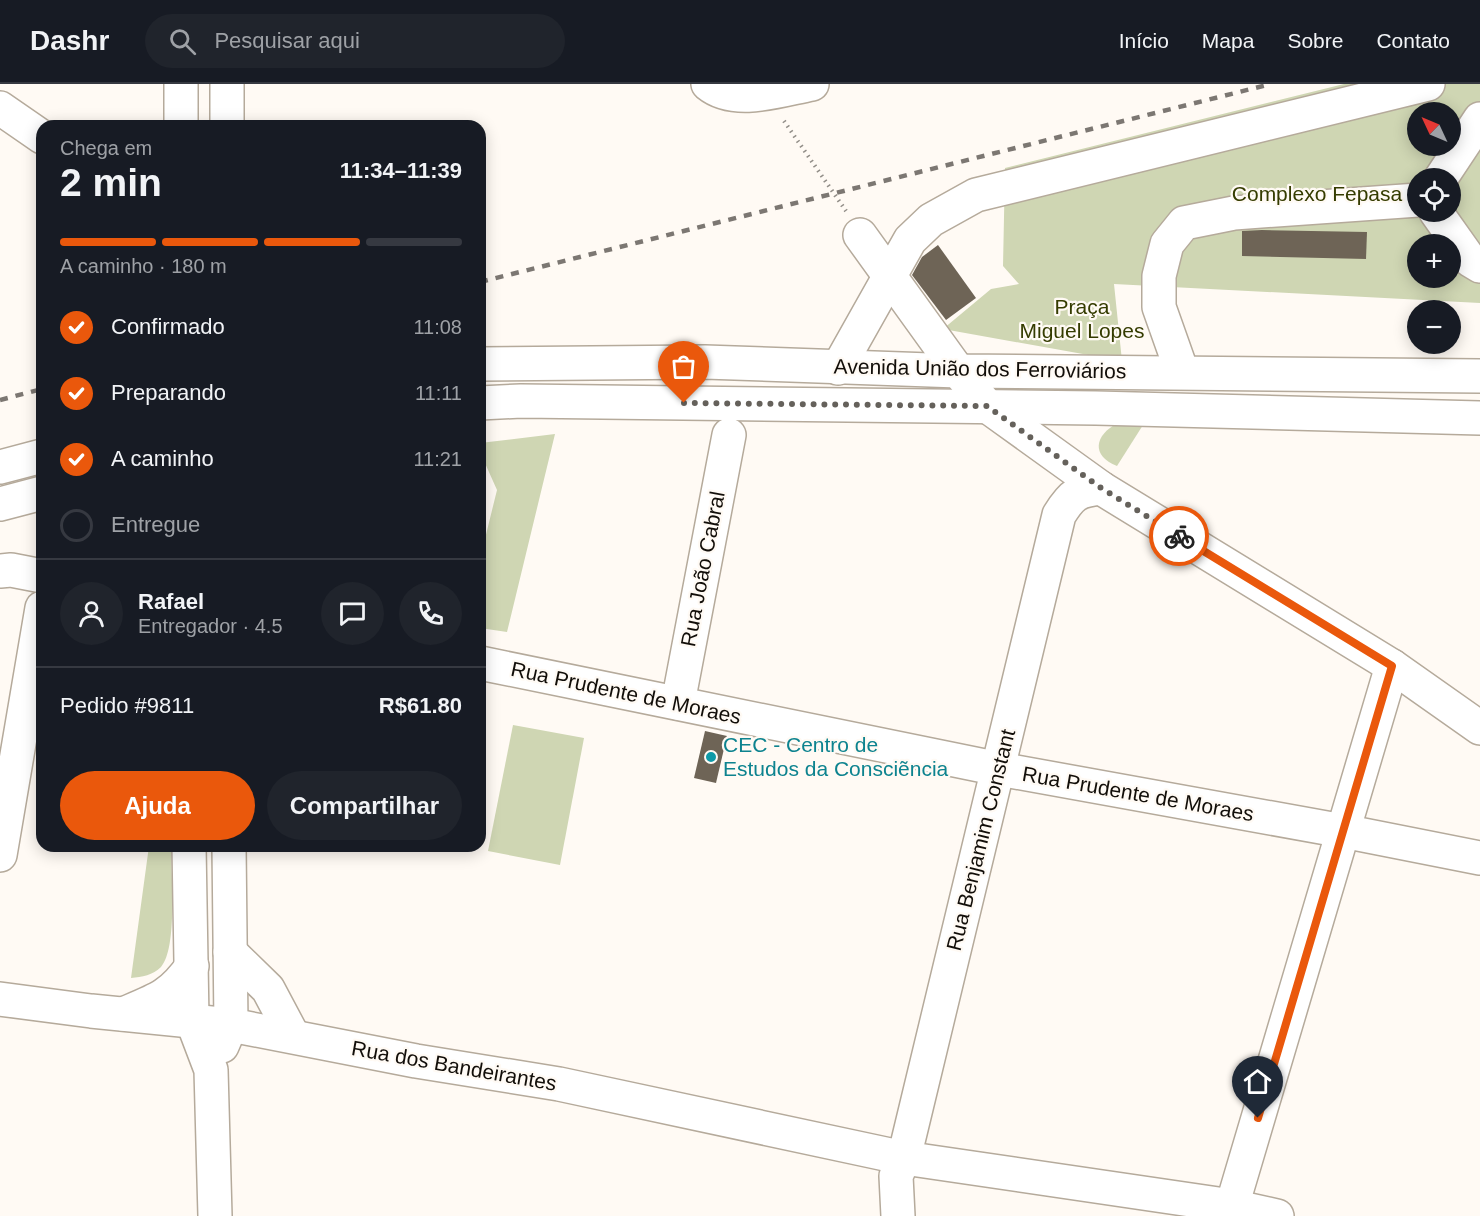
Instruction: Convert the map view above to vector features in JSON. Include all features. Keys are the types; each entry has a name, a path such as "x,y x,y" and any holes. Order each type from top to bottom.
{"main road":[{"path":"181,84 181,120"},
{"path":"227,84 227,120"},
{"path":"708,84 726,95 764,88 812,84"},
{"path":"838,368 910,240 931,220 976,195 1428,84"},
{"path":"0,108 36,133"},
{"path":"1448,168 1480,119"},
{"path":"1182,372 1159,307 1159,276 1167,244 1185,223 1234,213 1407,201"},
{"path":"1443,222 1470,260 1480,266"},
{"path":"860,235 958,371 987,406 1101,488 1392,666 1480,728"},
{"name":"Avenida União dos Ferroviários","path":"486,364 705,362 958,371 1480,376"},
{"name":"Avenida União dos Ferroviários","path":"486,403 521,400 987,406 1480,418"},
{"name":"Rua João Cabral","path":"678,704 729,435"},
{"path":"0,467 36,458"},
{"name":"Rua Benjamim Constant","path":"898,1216 896,1176 904,1158 1059,515 1070,498 1083,490 1101,488"},
{"path":"0,504 36,495"},
{"path":"0,571 11,570 36,575"},
{"path":"0,855 36,643"},
{"name":"Rua Prudente de Moraes","path":"486,664 999,769 1480,858"},
{"path":"1232,1206 1392,666"},
{"path":"189,852 192,1020 211,1070 215,1216"},
{"path":"211,1070 231,1025 229,852"},
{"path":"230,946 268,989 293,1036"},
{"path":"123,1014 161,998 179,985 192,955"},
{"name":"Rua dos Bandeirantes","path":"0,999 231,1025 416,1061 559,1084 904,1158 1232,1206 1277,1216"}],"path":[{"path":"764,88 790,132 836,194 860,235"}],"green space":[{"name":"Complexo Fepasa","path":"1344,84 1480,84 1480,303 1461,302 1461,300 1114,284 1122,361 943,329 991,289 1019,284 1003,266 1005,168"},
{"path":"1118,423 1143,425 1117,466 1103,457 1099,445 1104,433"},
{"path":"555,434 507,632 486,629 486,535 497,490 486,465 486,442"},
{"path":"513,725 584,738 560,865 488,851"},
{"path":"148,852 171,852 172,927 166,957 161,967 154,972 131,978"}],"building":[{"path":"1242,231 1367,232 1366,259 1242,256"},
{"path":"938,245 976,298 946,320 912,275 922,257"},
{"name":"CEC - Centro de Estudos da Consciẽncia","path":"705,731 727,736 716,783 694,778"}],"railway":[{"path":"486,280 1271,84"},
{"path":"0,400 36,391"}],"way so far":[{"path":"684,403 987,406 1101,488 1179,536"}],"place":[{"name":"CEC - Centro de Estudos da Consciẽncia","path":"711,757"}],"route":[{"path":"1179,536 1392,666 1258,1118"}],"park label":[{"name":"Praça Miguel Lopes","path":"1082,319"}]}
